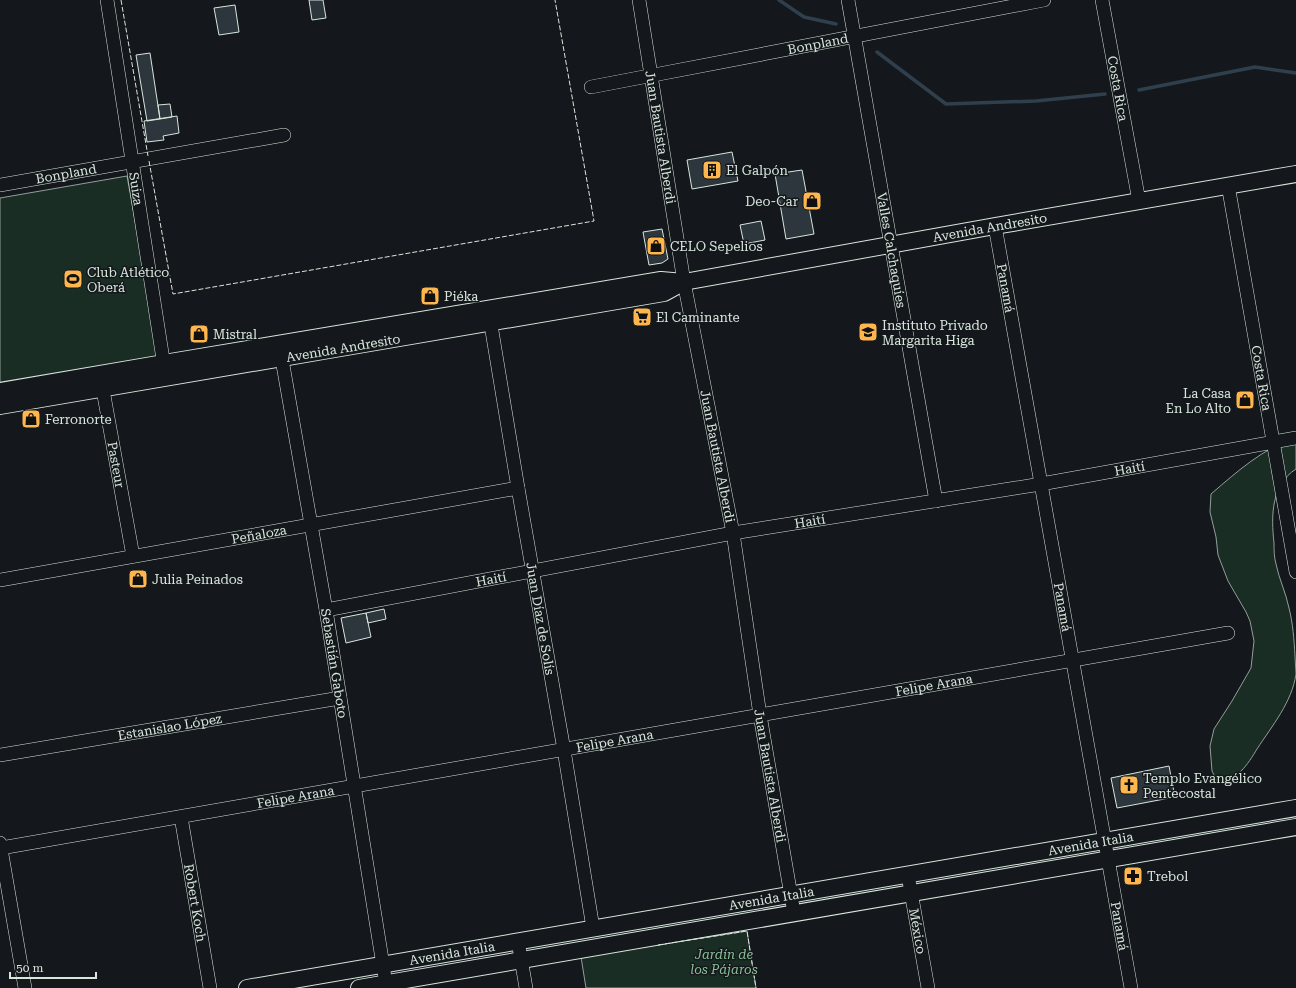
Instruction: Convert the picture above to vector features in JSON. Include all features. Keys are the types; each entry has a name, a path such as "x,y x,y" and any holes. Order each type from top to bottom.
{"main road":[{"name":"Avenida Andresito","path":"0,406 102,381 490,316 664,293 684,282 1296,174"},
{"name":"Avenida Andresito","path":"0,391 102,381"},
{"name":"Avenida Italia","path":"247,988 1296,808"},
{"name":"Avenida Italia","path":"359,988 1296,827"}],"street":[{"name":"Suiza","path":"108,0 165,370"},
{"name":"Juan Bautista Alberdi","path":"639,0 684,282 733,533 760,715 792,894 794,913"},
{"name":"Valles Calchaquíes","path":"848,0 936,501"},
{"name":"Bonpland","path":"591,87 1044,0"},
{"name":"Costa Rica","path":"1102,0 1139,201"},
{"name":"Bonpland","path":"0,185 284,135"},
{"name":"Costa Rica","path":"1228,185 1296,572"},
{"name":"Panamá","path":"995,226 1130,988"},
{"name":"Juan Díaz de Solís","path":"490,316 593,928"},
{"name":"Sebastián Gaboto","path":"281,351 326,610 386,984"},
{"name":"Pasteur","path":"102,381 133,556"},
{"name":"Haití","path":"326,610 733,533 1041,484 1296,438"},
{"name":"Peñaloza","path":"0,580 518,488"},
{"name":"Felipe Arana","path":"0,846 181,817 1228,633"},
{"name":"Estanislao López","path":"0,755 340,698"},
{"name":"Robert Koch","path":"181,817 210,988"},
{"path":"0,846 25,988"},
{"name":"México","path":"908,875 928,988"},
{"path":"518,941 526,988"}],"green space":[{"name":"Club Atlético Oberá","path":"127,176 160,360 0,388 0,198"},
{"path":"1296,437 1296,469 1288,476 1277,492 1273,512 1275,561 1288,602 1292,626 1296,672 1294,684 1281,713 1250,761 1236,776 1224,781 1217,781 1212,771 1210,746 1214,729 1251,668 1254,641 1250,621 1228,581 1218,555 1216,537 1210,512 1211,494 1261,454"},
{"name":"Jardín de los Pájaros","path":"747,931 756,988 586,988 581,957"}],"building":[{"path":"309,0 323,0 326,18 312,20"},
{"path":"235,5 239,32 219,35 214,8"},
{"path":"150,53 160,119 147,121 136,55"},
{"path":"170,104 172,117 160,119 158,105"},
{"path":"177,116 179,133 163,136 164,140 147,142 144,121"},
{"name":"El Galpón","path":"732,152 738,181 692,189 687,160"},
{"path":"802,170 814,234 786,239 775,174"},
{"path":"761,221 765,240 744,244 740,225"},
{"name":"CELO Sepelios","path":"662,229 668,259 662,263 649,265 643,232"},
{"path":"384,609 386,619 368,623 366,613"},
{"path":"366,613 371,637 346,643 341,618"},
{"path":"1169,766 1175,797 1117,808 1111,778"}],"waterway":[{"path":"779,0 804,17 836,24"},
{"path":"877,52 946,104 1036,101 1105,94"},
{"path":"1139,90 1255,67 1296,73"}],"fence":[{"path":"121,0 148,156"},
{"path":"149,161 173,294 594,221 555,0"},
{"path":"658,945 747,931 756,988"}],"place":[{"name":"El Galpón","path":"712,170"},
{"name":"Deo-Car","path":"812,201"},
{"name":"CELO Sepelios","path":"656,246"},
{"name":"Club Atlético Oberá","path":"73,279"},
{"name":"Piéka","path":"430,296"},
{"name":"El Caminante","path":"642,317"},
{"name":"Instituto Privado Margarita Higa","path":"868,332"},
{"name":"Mistral","path":"199,334"},
{"name":"La Casa En Lo Alto","path":"1245,400"},
{"name":"Ferronorte","path":"31,419"},
{"name":"Julia Peinados","path":"138,579"},
{"name":"Templo Evangélico Pentecostal","path":"1129,785"},
{"name":"Trebol","path":"1133,876"}]}
